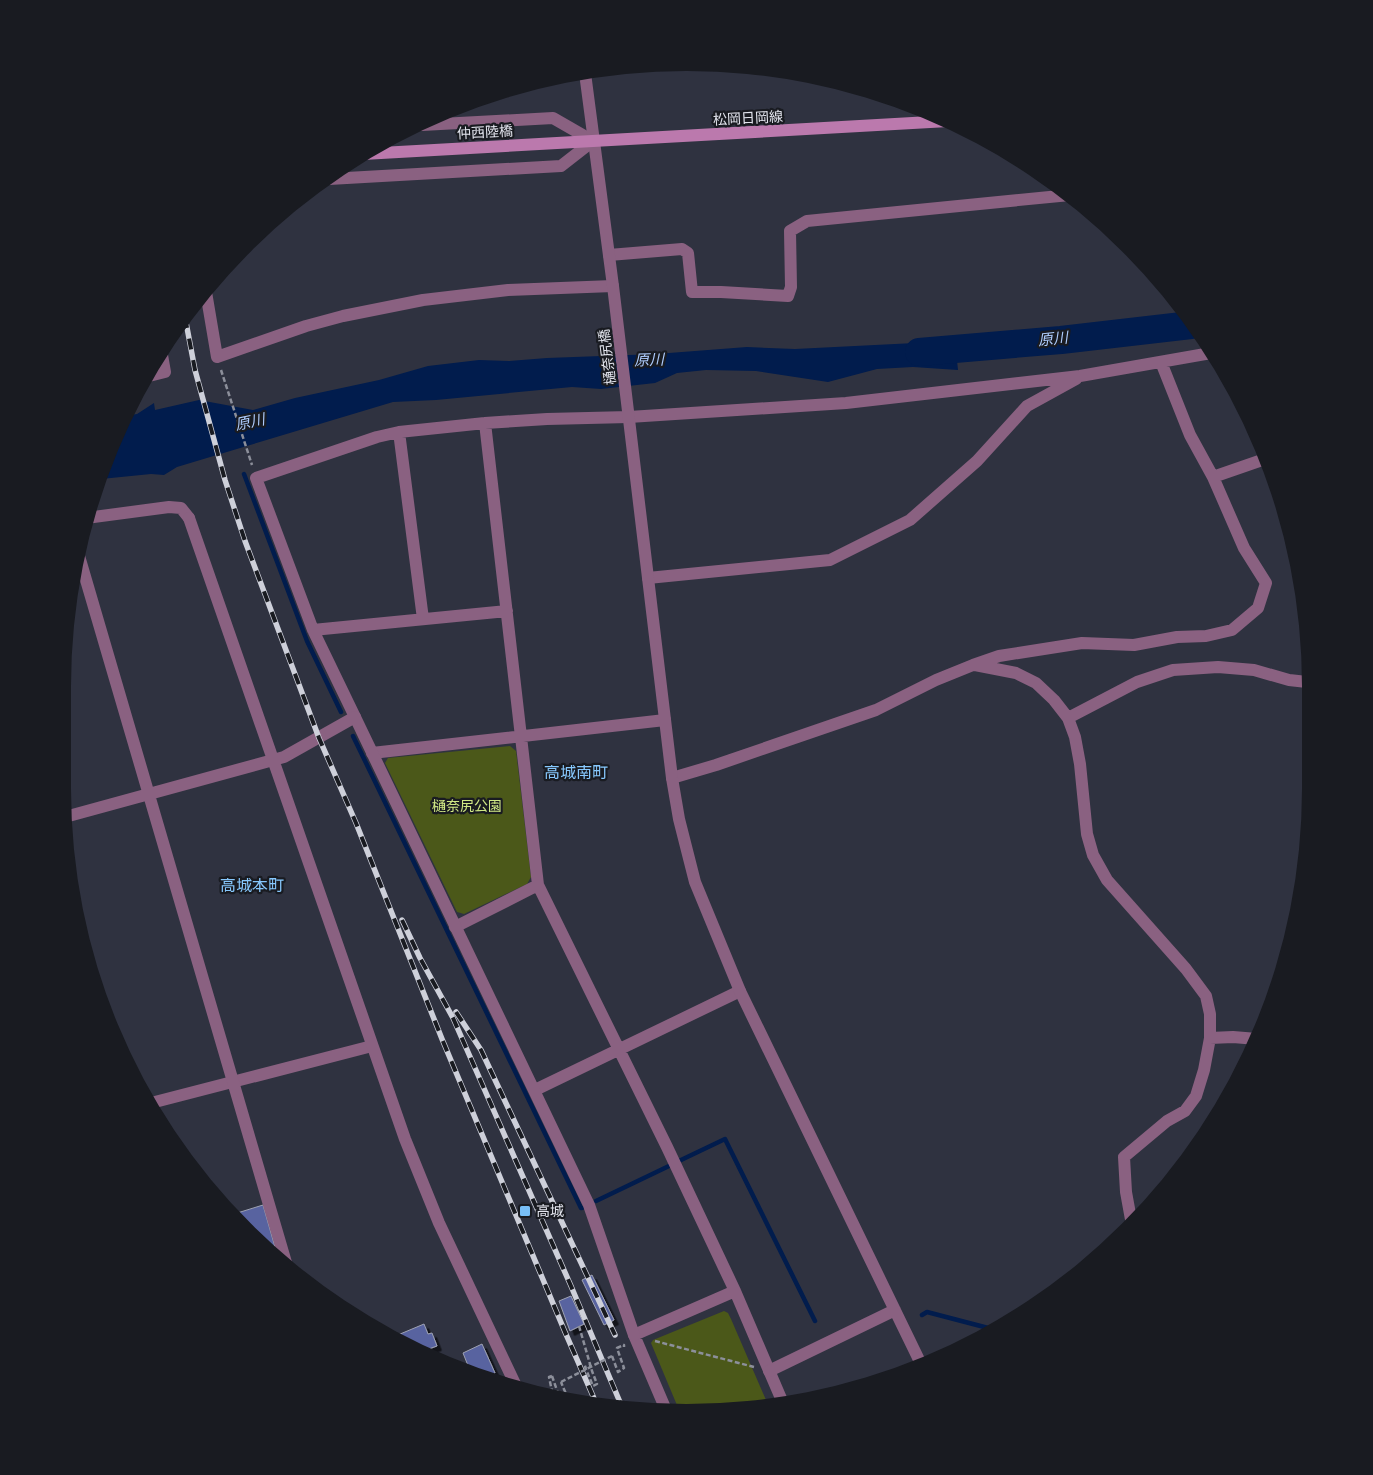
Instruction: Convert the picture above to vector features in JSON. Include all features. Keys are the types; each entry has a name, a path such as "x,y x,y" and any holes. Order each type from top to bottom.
{"main road":[{"name":"松岡日岡線","path":"548,143 933,123"},
{"name":"仲西陸橋","path":"381,153 548,143"}],"street":[{"name":"樋奈尻橋","path":"586,80 616,305 672,778 679,819 695,882 740,991 918,1358"},
{"path":"340,178 560,166 593,141 553,118 438,124"},
{"path":"609,255 682,249 688,254 692,292 788,296 791,287 790,231 807,222 1058,196"},
{"path":"207,301 217,356 306,326 343,316 423,300 508,290 613,286"},
{"path":"663,1403 634,1335 589,1205 314,630 256,478 358,443 399,432 628,411 846,403 1080,376 1204,354"},
{"path":"672,778 716,765 876,710 936,680 973,664 999,656 1082,643 1134,645 1177,637 1206,636 1232,630 1258,608 1266,583 1244,548 1213,477 1190,435 1161,362"},
{"path":"157,374 164,372 163,364"},
{"path":"648,578 830,560 910,520 976,461 1027,406 1080,376"},
{"path":"485,423 538,886 667,1147 735,1291 780,1396"},
{"path":"399,432 422,619"},
{"path":"1213,477 1259,461"},
{"path":"95,517 169,507 181,508 189,518 405,1140 439,1223 512,1378"},
{"path":"83,568 283,1253"},
{"path":"314,630 507,611"},
{"path":"973,664 1016,673 1036,683 1054,700 1068,718 1075,737 1080,764 1087,834 1093,855 1107,880 1186,969 1206,996 1210,1014 1210,1038 1204,1070 1196,1096 1185,1111 1167,1121 1124,1157 1126,1192 1130,1215"},
{"path":"1068,718 1137,682 1173,670 1218,667 1254,670 1289,680 1302,681"},
{"path":"72,815 284,757 354,717"},
{"path":"372,753 665,720"},
{"path":"455,927 538,886"},
{"path":"535,1090 740,991"},
{"path":"1210,1038 1248,1038"},
{"path":"157,1101 372,1046"},
{"path":"634,1335 735,1291"},
{"path":"769,1371 895,1310"}],"path":[{"path":"221,370 250,460"},
{"path":"579,1326 597,1384 593,1386 585,1369"},
{"path":"634,1335 769,1371"},
{"path":"565,1392 561,1382 612,1356 618,1372 624,1368 617,1348"},
{"path":"585,1369 590,1365"},
{"path":"551,1389 549,1377 552,1376 557,1390"}],"green space":[{"name":"樋奈尻公園","path":"510,746 516,751 531,877 527,884 464,914 457,912 385,763 388,758"},
{"path":"724,1311 728,1313 765,1398 727,1402 676,1404 651,1343 653,1340"}],"water":[{"path":"955,341 958,370 913,367 877,369 828,382 756,371 706,370 677,373 655,383 601,389 572,387 436,400 393,402 177,467 164,475 151,474 108,478 135,414 154,403 155,410 199,400 253,410 295,398 379,380 428,366 479,360 509,361 656,354 747,347 795,349"}],"building":[{"path":"263,1205 274,1245 251,1224 240,1212"},
{"path":"592,1275 614,1320 604,1325 582,1280"},
{"path":"571,1296 584,1324 570,1331 559,1301"},
{"path":"424,1324 428,1334 432,1333 437,1346 431,1348 402,1333"},
{"path":"482,1344 495,1373 467,1363 463,1353"}],"waterway":[{"name":"原川","path":"919,352 1061,340 1185,326"},
{"path":"244,474 307,641 341,712"},
{"path":"353,736 582,1208"},
{"path":"681,1160 725,1139 815,1321"},
{"path":"596,1201 669,1166"},
{"path":"922,1315 927,1312 983,1327"}],"railway":[{"path":"187,328 195,370 225,480 245,541 319,738 356,823 442,1039 593,1396"},
{"path":"402,920 420,958 453,1018 619,1399"},
{"path":"456,1012 481,1050 615,1335"}],"place":[{"name":"高城","path":"525,1211"}],"district":[{"name":"高城南町","path":"576,772"},
{"name":"高城本町","path":"252,885"}]}
